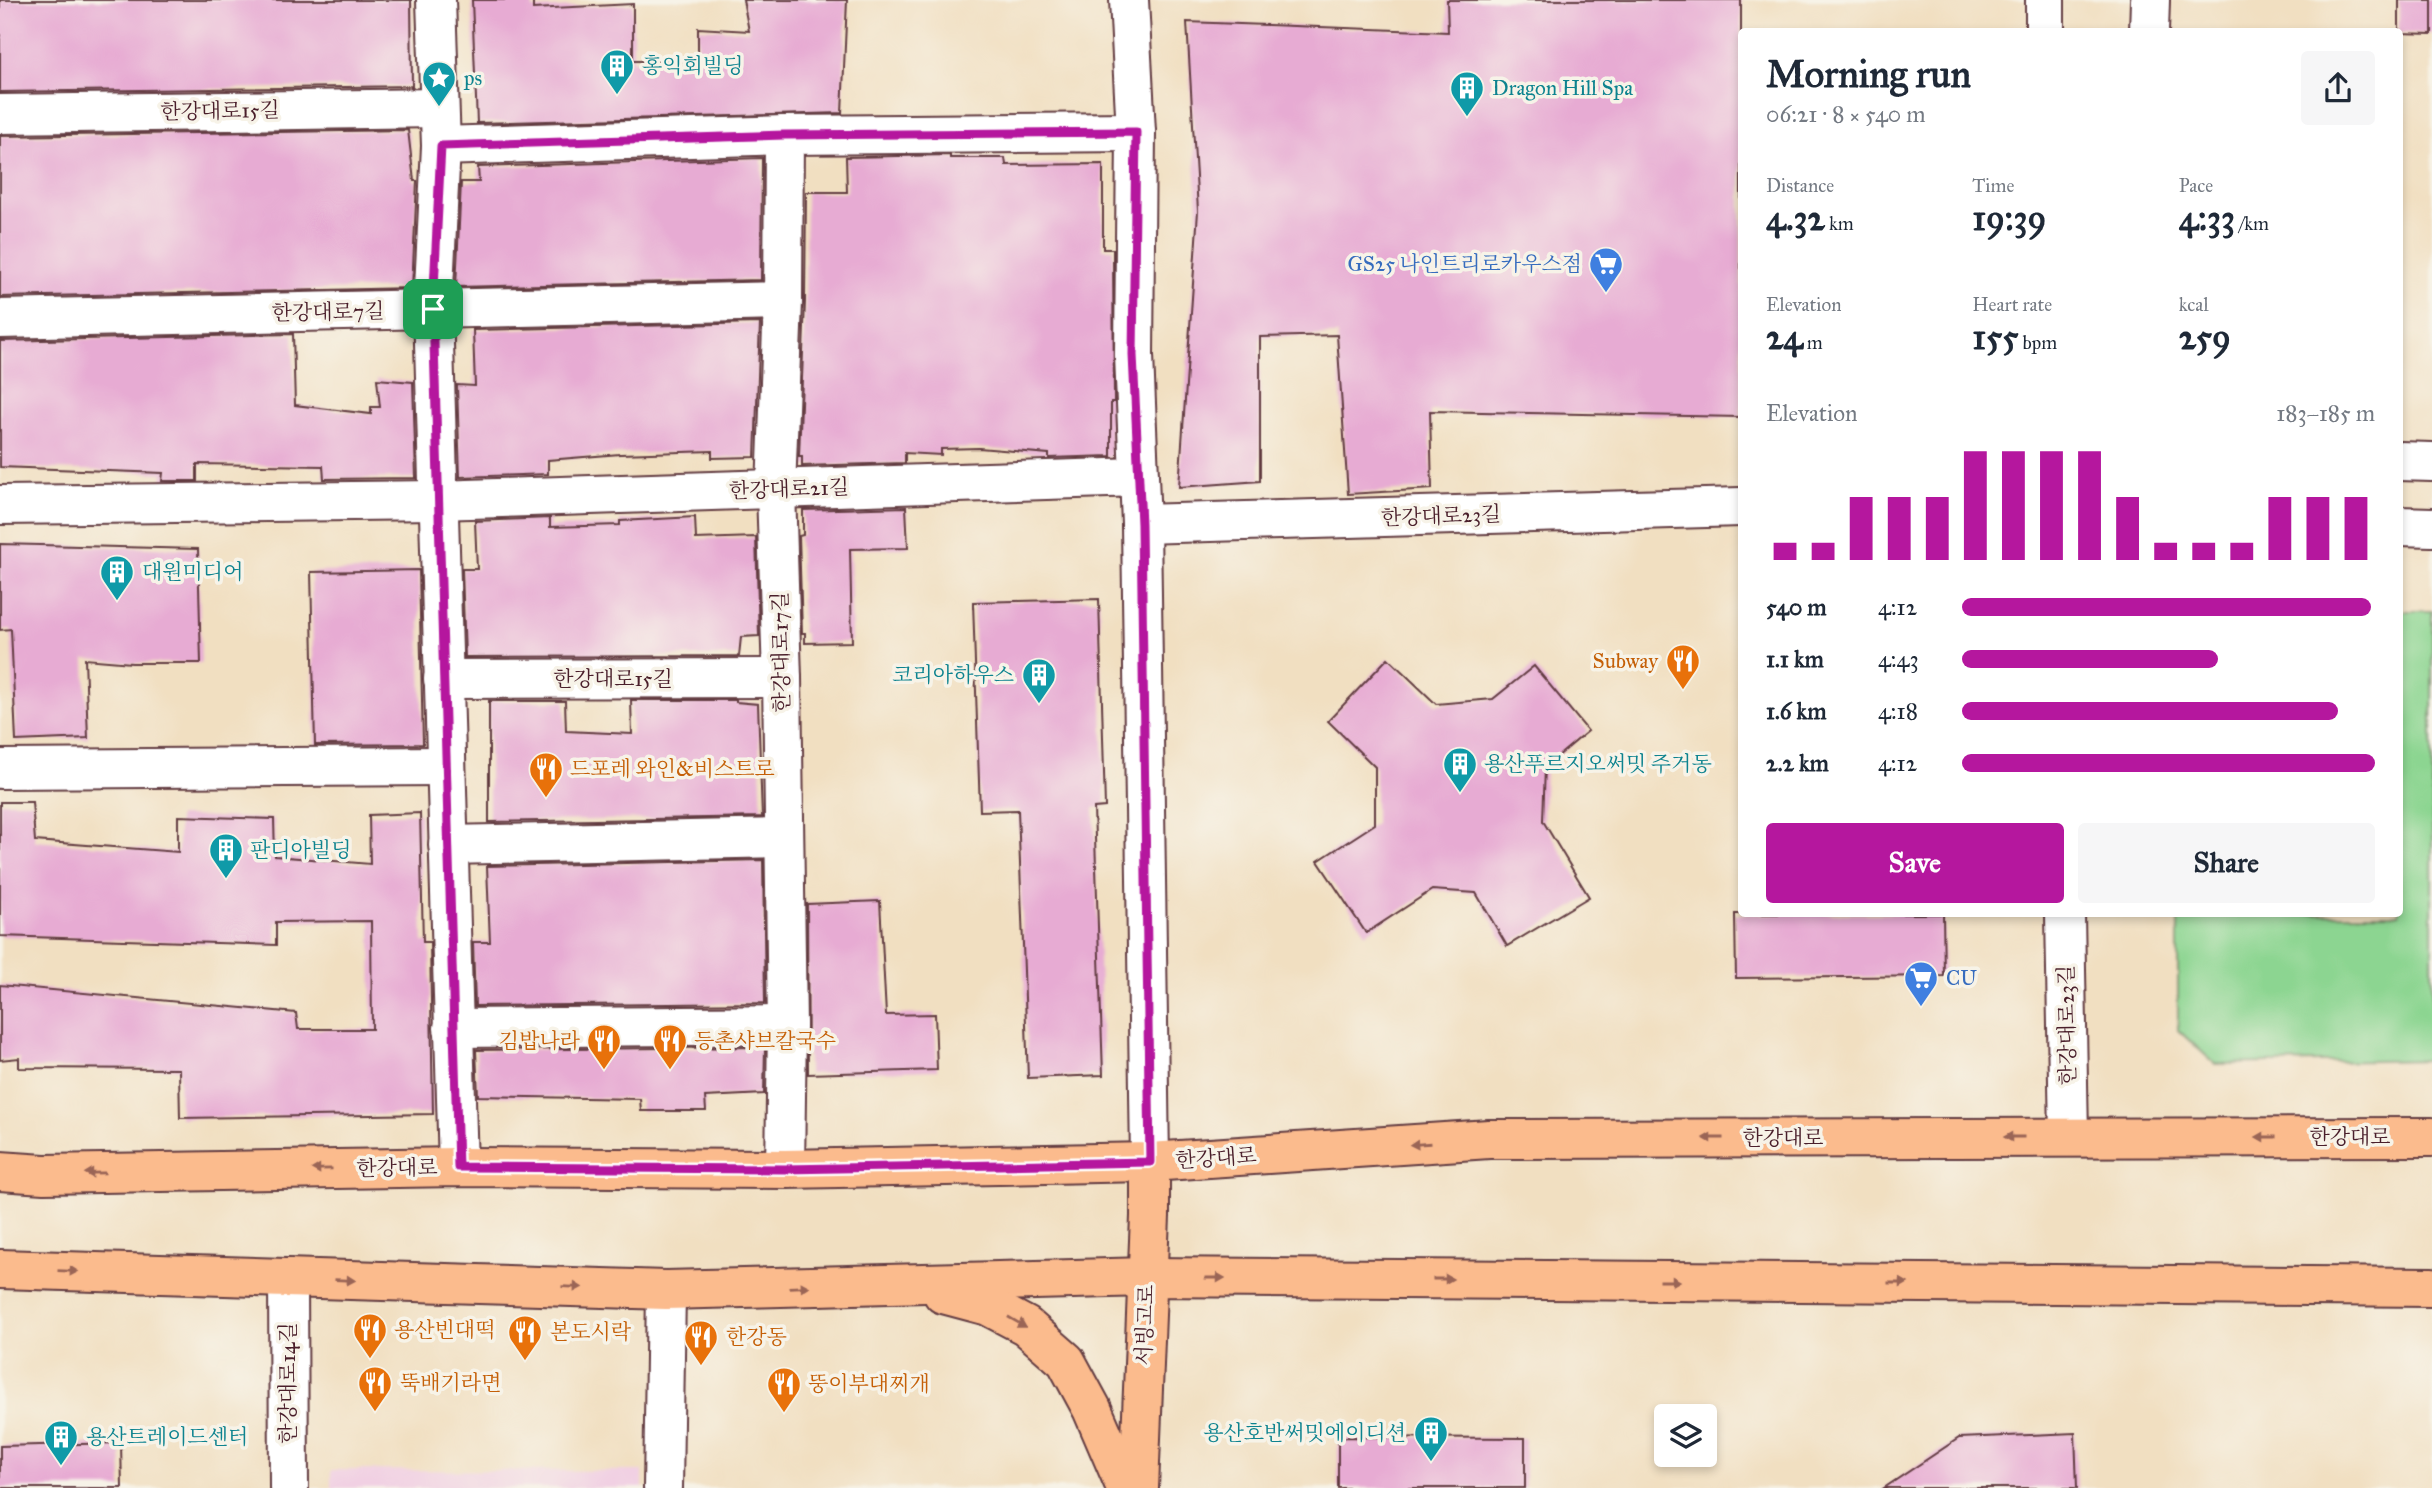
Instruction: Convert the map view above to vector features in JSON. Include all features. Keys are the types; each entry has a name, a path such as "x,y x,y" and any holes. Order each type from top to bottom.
{"main road":[{"name":"한강대로","path":"0,1171 44,1174 458,1167 785,1169 1150,1162 1489,1139 2432,1137"},
{"name":"서빙고로","path":"1139,1488 1150,1162"},
{"path":"0,1269 666,1290 1147,1277 2432,1287"},
{"path":"882,1284 957,1296 988,1306 1026,1326 1066,1361 1092,1409 1126,1488"}],"street":[{"path":"436,0 441,146 433,309 458,1167"},
{"path":"1129,0 1136,132 1133,355 1141,524 1150,1162"},
{"path":"2045,0 2045,28"},
{"path":"2149,28 2150,0"},
{"name":"한강대로15길","path":"0,114 439,108"},
{"path":"441,146 784,135 1136,132"},
{"name":"한강대로17길","path":"784,135 783,301 776,490 782,678 787,1025 785,1169"},
{"name":"한강대로7길","path":"0,318 783,301"},
{"path":"2403,461 2432,462"},
{"name":"한강대로21길","path":"438,500 1139,477"},
{"path":"0,505 438,500"},
{"name":"한강대로23길","path":"1141,524 1738,507"},
{"path":"2403,526 2432,527"},
{"name":"한강대로15길","path":"443,679 782,678"},
{"path":"0,769 446,766"},
{"path":"448,845 783,838"},
{"name":"한강대로23길","path":"2065,917 2069,1137"},
{"path":"453,1028 787,1025"},
{"name":"한강대로14길","path":"288,1278 289,1488"},
{"path":"663,1488 666,1290"}],"shaded area":[{"path":"331,1470 643,1471 643,1488 331,1488"}],"green space":[{"path":"2403,611 2432,611 2432,1060 2215,1064 2178,1030 2178,917 2403,917"}],"building":[{"path":"0,0 411,0 412,86 0,92"},
{"path":"472,0 533,0 533,9 633,4 633,61 698,61 698,28 749,31 743,0 847,0 842,113 477,123"},
{"path":"1447,0 1741,0 1741,28 1738,28 1738,417 1430,411 1432,489 1348,494 1337,335 1260,337 1260,481 1179,487 1198,211 1187,22 1448,32"},
{"path":"2399,0 2432,0 2432,34 2403,33 2403,28 2399,28"},
{"path":"408,130 414,181 417,181 412,288 0,297 0,136"},
{"path":"950,155 950,158 1005,158 1006,165 1103,164 1103,249 1113,249 1114,402 1111,402 1111,456 1049,458 1049,454 979,448 941,449 941,455 905,453 905,463 802,466 802,456 799,456 806,192 847,192 846,157"},
{"path":"762,158 761,280 456,287 461,182 479,182 478,167"},
{"path":"760,323 755,457 712,458 712,451 620,454 548,460 548,474 460,477 457,385 475,386 473,330"},
{"path":"293,334 295,405 371,414 371,407 380,407 377,379 413,382 416,478 324,479 323,466 197,464 197,481 162,481 163,473 0,467 0,341"},
{"path":"906,507 908,548 850,549 852,642 805,643 805,633 802,633 799,536 803,535 803,510"},
{"path":"695,517 696,539 756,537 759,636 741,637 739,656 465,657 462,569 477,569 475,521 550,518 550,527 620,525 620,521"},
{"name":"대원미디어","path":"0,544 198,549 201,663 132,663 85,659 88,738 16,741 11,629 0,630"},
{"path":"419,570 423,744 315,745 311,572"},
{"path":"1099,599 1105,807 1094,808 1103,1075 1028,1078 1018,810 980,811 973,602"},
{"name":"용산푸르지오써밋 주거동","path":"1388,658 1436,704 1493,699 1534,666 1588,731 1545,767 1543,821 1589,897 1507,946 1476,893 1432,890 1366,933 1318,861 1375,824 1375,767 1328,721"},
{"path":"631,700 736,700 758,704 762,817 489,822 489,701 565,701 566,731 632,734"},
{"path":"0,802 32,802 35,841 178,852 178,816 274,819 275,856 370,864 369,815 420,813 423,942 430,942 433,1114 180,1118 179,1069 19,1068 19,1058 0,1060 0,985 296,1013 298,1029 372,1029 371,921 276,922 276,945 0,936"},
{"path":"763,860 765,1003 475,1006 473,942 490,942 487,866"},
{"path":"880,901 886,1015 935,1014 937,1070 808,1074 807,904"},
{"path":"1735,914 1738,914 1738,917 1943,917 1944,976 1736,978"},
{"path":"765,1047 764,1094 705,1097 706,1111 641,1111 640,1099 478,1096 476,1050"},
{"path":"2075,1433 2077,1488 1884,1488 1959,1438"},
{"name":"용산호반써밋에이디션","path":"1338,1437 1525,1438 1525,1488 1338,1488"},
{"name":"용산트레이드센터","path":"121,1443 122,1488 0,1488 0,1446"}],"place":[{"name":"홍익회빌딩","path":"617,96"},
{"name":"ps","path":"439,108"},
{"name":"Dragon Hill Spa","path":"1467,118"},
{"name":"GS25 나인트리로카우스점","path":"1606,294"},
{"name":"대원미디어","path":"117,602"},
{"name":"Subway","path":"1683,691"},
{"name":"코리아하우스","path":"1039,705"},
{"name":"용산푸르지오써밋 주거동","path":"1460,794"},
{"name":"드포레 와인&비스트로","path":"546,799"},
{"name":"판디아빌딩","path":"226,880"},
{"name":"CU","path":"1921,1008"},
{"name":"김밥나라","path":"604,1071"},
{"name":"등촌샤브칼국수","path":"670,1071"},
{"name":"용산빈대떡","path":"370,1360"},
{"name":"본도시락","path":"525,1362"},
{"name":"한강동","path":"701,1367"},
{"name":"뚝배기라면","path":"375,1413"},
{"name":"뚱이부대찌개","path":"784,1414"},
{"name":"용산호반써밋에이디션","path":"1431,1463"},
{"name":"용산트레이드센터","path":"61,1467"}],"route":[{"path":"1136,132 1133,355 1141,524 1150,1162 785,1169 458,1167 433,309 441,146 784,135 1136,132"}]}
